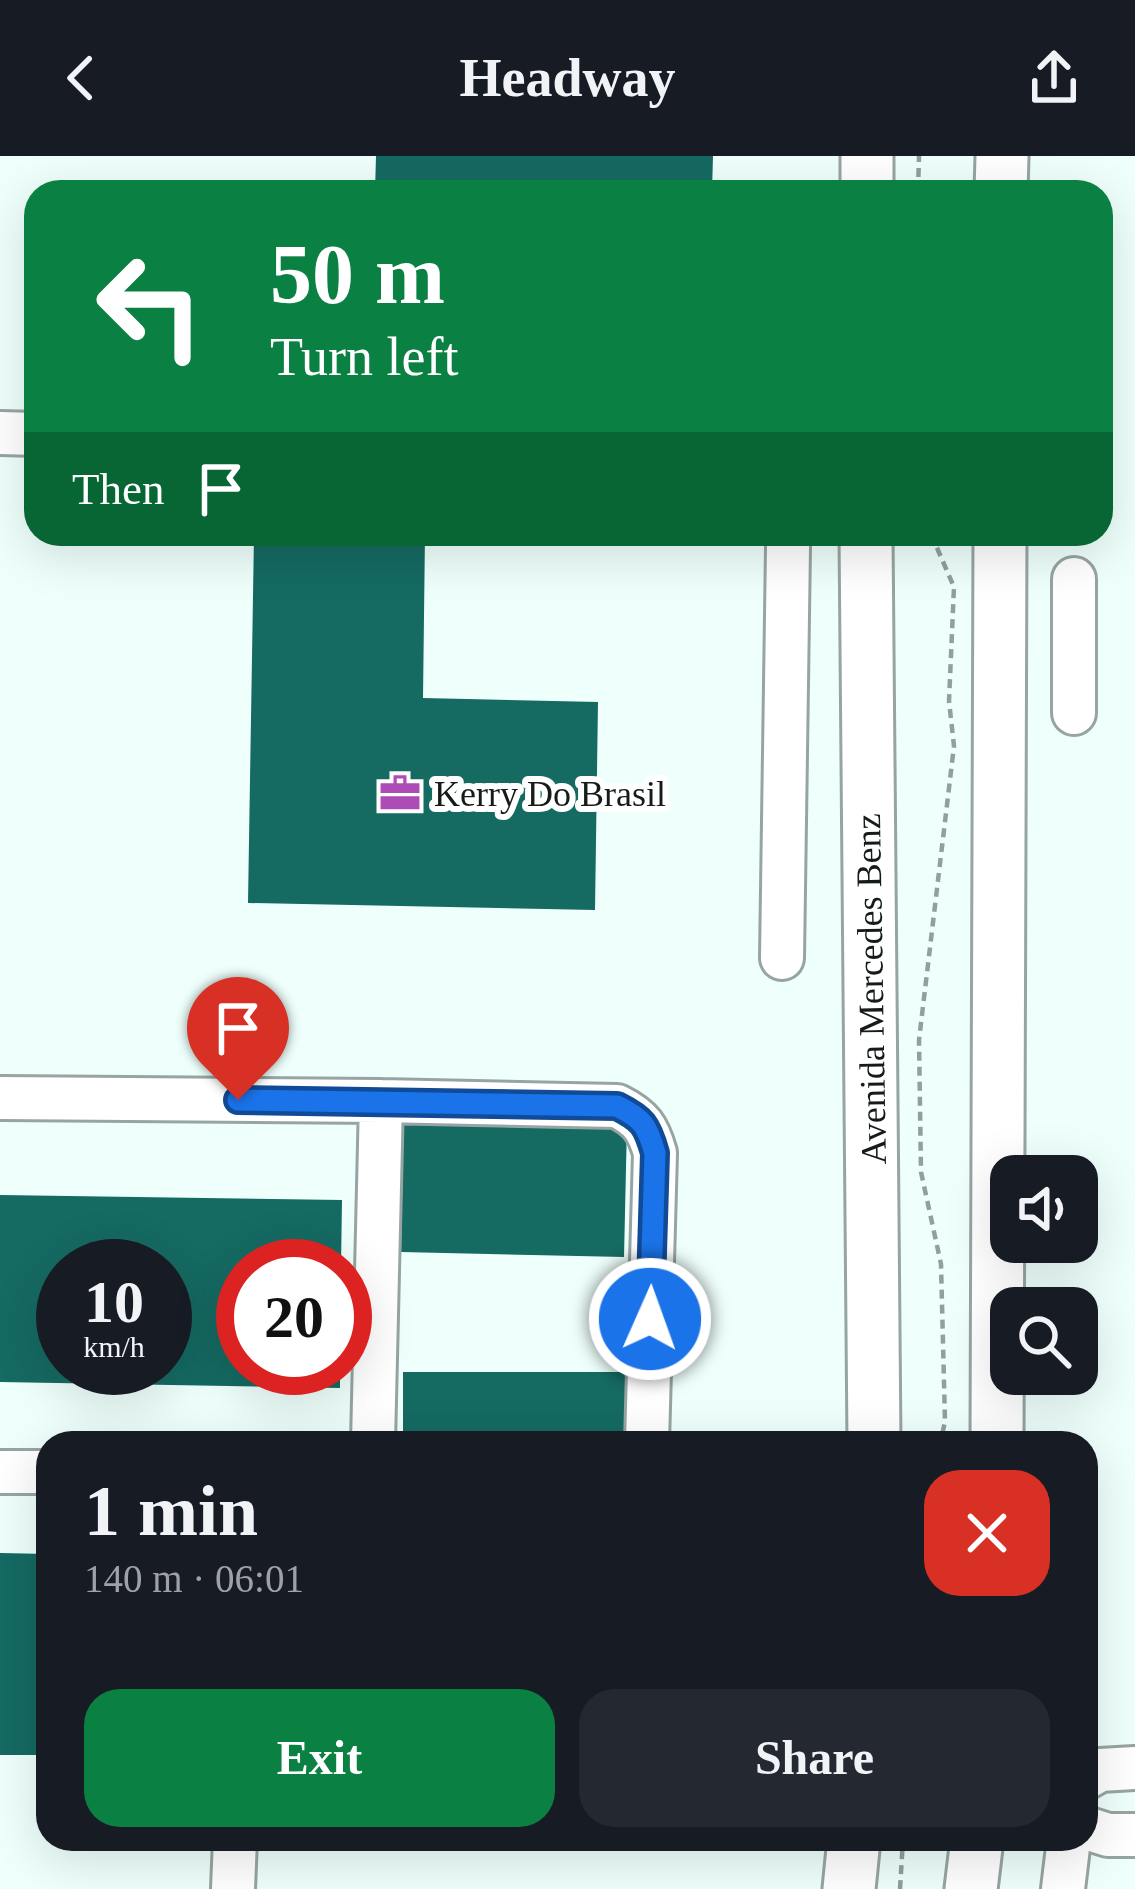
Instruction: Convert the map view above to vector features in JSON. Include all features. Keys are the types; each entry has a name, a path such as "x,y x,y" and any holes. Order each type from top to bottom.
{"main road":[{"name":"Avenida Mercedes Benz","path":"866,546 874,1431"},
{"path":"998,1431 1000,546"},
{"path":"849,1889 853,1851"},
{"path":"971,1889 976,1851"}],"lane":[{"path":"782,958 788,547"},
{"path":"1074,579 1074,713"},
{"path":"0,1098 617,1106 648,1129 655,1153 646,1431"},
{"path":"374,1431 381,1101"},
{"path":"0,1472 36,1472"},
{"path":"1098,1771 1135,1768"},
{"path":"1098,1832 1135,1835"},
{"path":"233,1889 235,1851"},
{"path":"1063,1889 1068,1851"}],"path":[{"path":"936,546 954,587 949,701 953,746 919,1040 921,1172 941,1264 943,1431"},
{"path":"900,1889 902,1851"}],"building":[{"path":"376,156 713,156 712,180 375,180"},
{"path":"254,546 425,546 423,698 598,702 595,910 248,903"},
{"path":"403,1117 627,1123 624,1257 401,1252"},
{"path":"0,1195 342,1200 341,1239 216,1239 216,1386 192,1385 192,1239 36,1239 36,1383 0,1382"},
{"path":"403,1372 630,1372 631,1431 403,1431"},
{"path":"0,1553 36,1554 36,1755 0,1755"}],"place":[{"name":"Kerry Do Brasil","path":"400,793"}],"route":[{"path":"238,1100 617,1106 636,1116 648,1129 655,1153 650,1319"}]}
